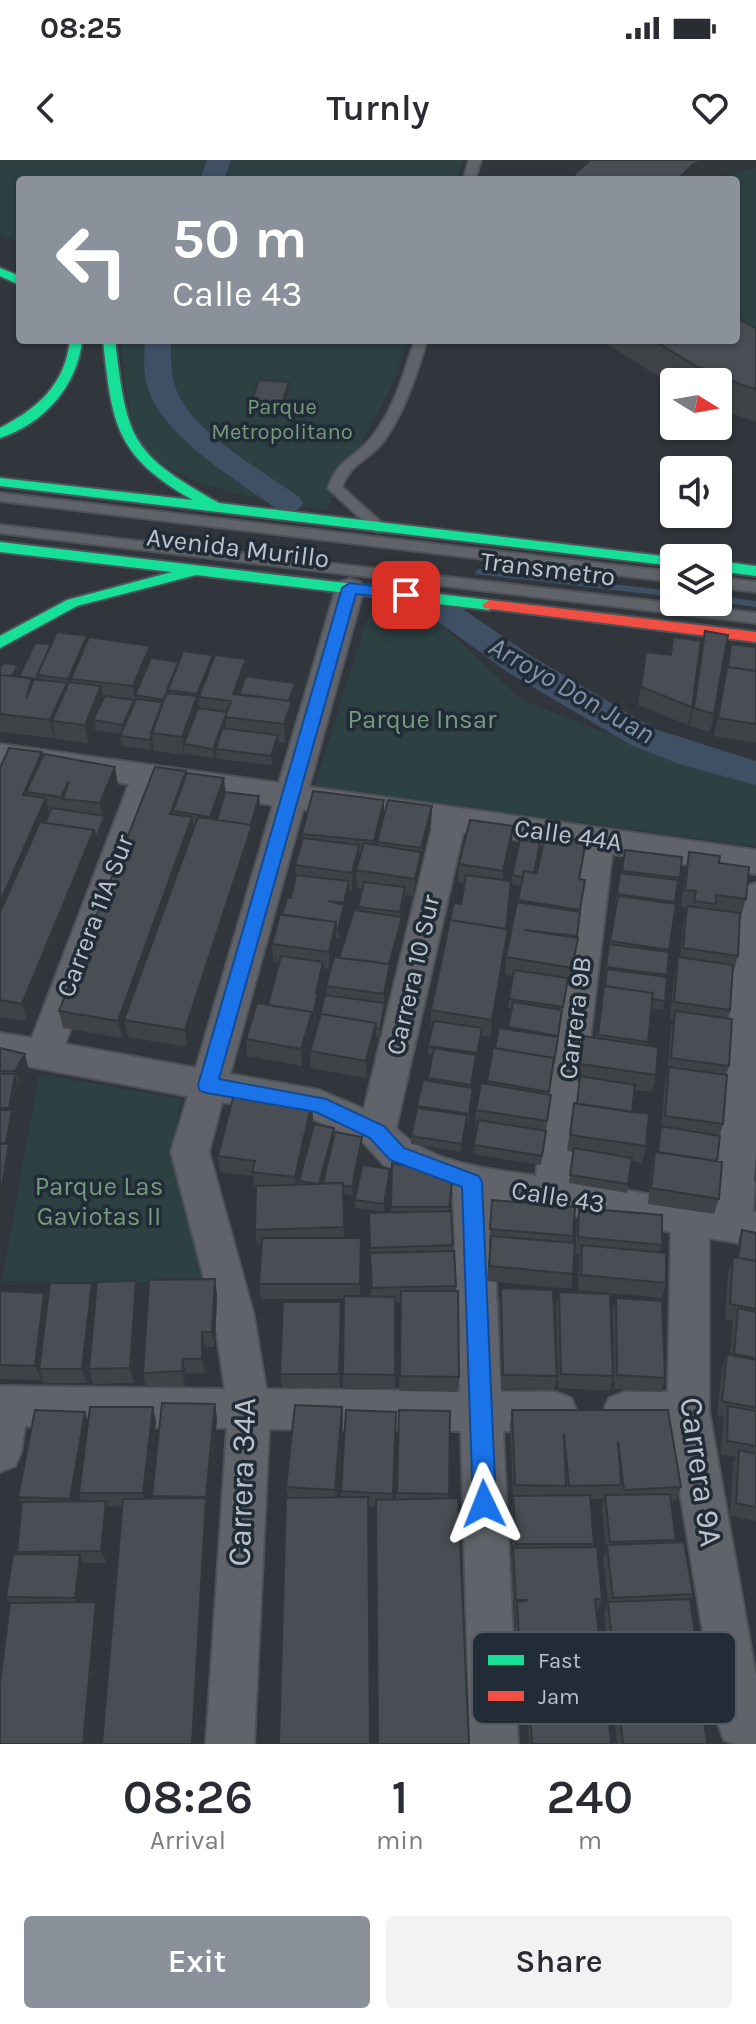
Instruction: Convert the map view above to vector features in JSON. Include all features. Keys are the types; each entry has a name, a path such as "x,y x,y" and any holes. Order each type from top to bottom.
{"main road":[{"path":"0,434 30,416 55,395 74,365 76,344"},
{"path":"110,344 120,415 134,449 149,466 217,508"},
{"name":"Avenida Murillo","path":"0,482 660,559"},
{"name":"Avenida Murillo","path":"0,547 756,637"},
{"path":"732,568 756,571"},
{"path":"0,643 72,603 201,569"}],"street":[{"name":"Carrera 34A","path":"230,1744 249,1410 234,1316 190,1152 350,588"},
{"name":"Calle 44A","path":"2,759 148,775 756,862"},
{"name":"Carrera 11A Sur","path":"43,1056 148,775"},
{"name":"Carrera 10 Sur","path":"377,1132 450,818"},
{"name":"Carrera 9B","path":"552,1196 598,840"},
{"path":"745,1227 756,896"},
{"name":"Calle 43","path":"0,1047 319,1105 377,1132 397,1154 472,1182 745,1227"},
{"path":"472,1182 490,1632"},
{"name":"Carrera 9A","path":"690,1219 688,1411 730,1632"},
{"path":"0,1452 3,1406 481,1413 688,1411"},
{"name":"Carrera 9A","path":"736,1661 748,1724"},
{"path":"493,1724 494,1744"}],"lane":[{"path":"379,528 335,488 341,468 377,441 407,384 420,344"},
{"name":"Transmetro","path":"0,497 660,575"},
{"name":"Transmetro","path":"0,529 756,618"},
{"path":"732,584 756,587"}],"green space":[{"path":"0,160 464,160 458,176 16,176 16,241 0,235"},
{"path":"756,160 756,422 732,397 732,368 660,368 660,377 606,344 740,344 740,176 629,176"},
{"name":"Parque Metropolitano","path":"121,344 406,344 395,379 327,510 220,489 167,467 148,451 136,431"},
{"name":"Parque Insar","path":"373,601 423,606 520,699 637,746 756,783 756,846 314,787"},
{"name":"Parque Las Gaviotas II","path":"39,1074 181,1099 170,1156 204,1283 2,1281"}],"building":[{"path":"590,160 703,160 692,165 681,176 573,176"},
{"path":"740,320 756,328 756,389 732,381 732,368 701,368 660,344 740,344"},
{"path":"259,380 289,382 282,403 252,401"},
{"path":"705,631 728,635 714,714 694,708"},
{"path":"57,632 87,636 68,679 37,675"},
{"path":"89,637 150,646 133,686 71,679"},
{"path":"673,637 701,641 692,707 641,687 646,652 671,655"},
{"path":"35,643 51,644 37,675 38,680 19,677"},
{"path":"731,644 756,647 756,671 728,667"},
{"path":"183,651 213,655 197,694 167,690"},
{"path":"215,655 246,659 233,694 292,701 284,724 225,717 231,701 199,697"},
{"path":"151,658 179,662 164,700 135,695"},
{"path":"3,663 18,665 12,676 0,675"},
{"path":"727,667 756,671 756,724 718,718"},
{"path":"0,675 32,678 26,699 34,679 67,683 50,720 0,714"},
{"path":"246,676 295,683 289,701 239,694"},
{"path":"69,682 101,686 85,725 52,721"},
{"path":"166,693 197,696 182,737 151,733"},
{"path":"105,696 134,700 123,725 93,720"},
{"path":"136,699 163,702 150,740 120,736"},
{"path":"198,708 227,712 213,749 184,744"},
{"path":"222,728 278,735 271,756 216,749"},
{"path":"9,748 42,752 23,795 46,798 0,902 0,768"},
{"path":"44,754 115,767 100,803 63,799 69,781 61,797 26,792"},
{"path":"155,767 186,771 170,814 192,817 118,1021 59,1011"},
{"path":"187,773 224,778 210,817 173,811"},
{"path":"313,791 384,800 374,841 302,834"},
{"path":"225,792 259,796 251,825 217,820"},
{"path":"388,800 432,806 421,848 377,842"},
{"path":"52,808 105,816 96,838 94,830 45,823"},
{"path":"198,817 252,825 185,1030 124,1020"},
{"path":"470,820 513,826 503,871 459,864"},
{"path":"40,822 94,830 22,1004 0,1000 0,912"},
{"path":"545,835 586,841 579,879 585,880 580,910 518,900 524,871 537,873"},
{"path":"303,838 359,845 352,873 295,865"},
{"path":"520,840 540,843 534,873 524,871 523,877 512,875"},
{"path":"364,843 421,852 415,879 356,870"},
{"path":"625,850 682,857 680,878 622,871"},
{"path":"689,852 720,856 719,863 749,867 746,899 716,895 716,904 694,901 696,891 685,890"},
{"path":"620,873 678,880 675,902 617,894"},
{"path":"296,875 349,881 344,903 328,901 344,905 338,930 336,922 282,915 287,898 291,898"},
{"path":"466,875 511,881 506,929 450,920 454,903 461,904"},
{"path":"364,882 405,887 400,912 358,907"},
{"path":"618,896 676,904 669,950 610,941"},
{"path":"517,902 580,912 577,936 524,930 578,938 572,968 506,957"},
{"path":"687,906 740,913 738,956 683,948"},
{"path":"354,910 402,917 389,964 339,958"},
{"path":"280,914 336,922 329,952 272,944"},
{"path":"450,920 508,929 492,1020 431,1010"},
{"path":"609,944 669,952 667,975 606,967"},
{"path":"281,956 323,962 312,1018 312,1012 268,1005"},
{"path":"334,957 390,964 384,994 326,986"},
{"path":"678,957 733,965 730,1010 674,1002"},
{"path":"607,969 667,977 665,1001 652,999 653,993 605,986"},
{"path":"514,970 568,978 563,1007 509,999"},
{"path":"604,986 653,993 648,1042 598,1035"},
{"path":"325,995 385,1003 380,1029 376,1029 376,1023 321,1014 319,1019"},
{"path":"513,1002 562,1010 558,1036 508,1027"},
{"path":"257,1003 312,1012 301,1049 246,1039"},
{"path":"675,1011 732,1019 729,1066 671,1058"},
{"path":"321,1014 376,1023 366,1061 310,1051"},
{"path":"434,1021 482,1028 477,1053 428,1046"},
{"path":"499,1028 558,1037 554,1063 554,1058 495,1048"},
{"path":"583,1036 658,1047 656,1075 580,1064"},
{"path":"0,1048 25,1054 15,1071 0,1071"},
{"path":"434,1048 476,1055 471,1085 428,1078"},
{"path":"493,1048 554,1058 549,1092 487,1081"},
{"path":"669,1067 727,1075 723,1124 665,1116"},
{"path":"0,1074 15,1074 9,1108 0,1108"},
{"path":"580,1076 635,1085 632,1112 577,1104"},
{"path":"423,1080 473,1088 469,1114 417,1106"},
{"path":"481,1083 551,1095 547,1121 476,1110"},
{"path":"236,1086 271,1090 270,1097 312,1102 295,1177 252,1172 255,1161 218,1156"},
{"path":"574,1103 649,1114 646,1146 570,1135"},
{"path":"417,1108 467,1115 462,1144 411,1136"},
{"path":"0,1110 12,1110 6,1143 0,1143"},
{"path":"478,1120 546,1131 542,1156 474,1145"},
{"path":"314,1124 334,1128 319,1184 299,1181"},
{"path":"661,1126 720,1136 717,1161 658,1152"},
{"path":"335,1132 362,1137 352,1187 343,1186 343,1183 323,1183"},
{"path":"0,1144 9,1144 0,1197"},
{"path":"574,1148 632,1158 628,1184 570,1175"},
{"path":"655,1152 722,1162 719,1199 651,1188"},
{"path":"392,1163 453,1175 449,1207 391,1207"},
{"path":"362,1165 390,1169 384,1204 355,1200"},
{"path":"343,1183 344,1227 255,1230 256,1186"},
{"path":"492,1200 575,1207 573,1236 490,1229"},
{"path":"579,1208 662,1215 662,1245 578,1237"},
{"path":"451,1211 453,1245 370,1248 369,1213"},
{"path":"742,1230 756,1233 756,1261 738,1258"},
{"path":"491,1236 575,1243 573,1274 489,1266"},
{"path":"262,1238 361,1238 360,1284 259,1284"},
{"path":"582,1245 666,1253 666,1283 581,1275"},
{"path":"454,1251 456,1286 372,1288 370,1253"},
{"path":"733,1257 756,1261 756,1309 730,1304"},
{"path":"215,1279 212,1332 202,1332 202,1359 183,1359 182,1371 143,1373 149,1280"},
{"path":"136,1281 130,1368 89,1369 97,1282"},
{"path":"50,1283 92,1283 82,1369 39,1369"},
{"path":"501,1288 553,1290 557,1376 503,1375"},
{"path":"0,1291 44,1293 35,1366 0,1365"},
{"path":"401,1291 458,1291 459,1377 400,1376"},
{"path":"559,1292 610,1294 613,1376 561,1374"},
{"path":"344,1296 395,1297 395,1375 343,1374"},
{"path":"616,1298 662,1301 665,1378 617,1375"},
{"path":"283,1302 341,1302 339,1374 280,1374"},
{"path":"738,1308 756,1312 756,1358 734,1354"},
{"path":"727,1354 756,1360 756,1408 722,1401"},
{"path":"162,1403 215,1404 206,1497 152,1496"},
{"path":"295,1405 342,1407 335,1490 286,1487"},
{"path":"728,1406 756,1411 756,1446 727,1441"},
{"path":"90,1407 153,1407 143,1493 79,1493"},
{"path":"35,1410 85,1412 70,1499 18,1497"},
{"path":"346,1410 396,1412 393,1494 341,1491"},
{"path":"399,1410 450,1411 449,1494 397,1493"},
{"path":"512,1410 668,1410 681,1487 624,1490 618,1441 621,1485 569,1486 564,1434 566,1486 515,1485"},
{"path":"739,1450 756,1454 756,1507 736,1503"},
{"path":"670,1494 676,1540 610,1542 605,1495"},
{"path":"590,1495 594,1544 516,1544 513,1496"},
{"path":"368,1497 370,1744 279,1744 286,1498"},
{"path":"206,1498 192,1744 102,1744 123,1499"},
{"path":"458,1498 469,1744 378,1744 376,1500"},
{"path":"106,1501 101,1551 17,1552 22,1502"},
{"path":"684,1542 693,1594 613,1598 607,1545"},
{"path":"597,1547 602,1599 595,1599 599,1632 519,1632 517,1602 528,1600 516,1600 513,1548"},
{"path":"13,1554 80,1555 75,1598 6,1597"},
{"path":"690,1599 695,1632 611,1632 608,1602"},
{"path":"96,1602 83,1744 0,1744 0,1683 10,1603"},
{"path":"531,1724 609,1724 611,1744 532,1744"},
{"path":"621,1724 704,1724 707,1744 623,1744"}],"waterway":[{"name":"Arroyo Don Juan","path":"213,176 219,160"},
{"name":"Arroyo Don Juan","path":"158,344 160,383 165,396 186,425 288,503"},
{"path":"479,572 660,592"},
{"path":"732,601 756,604"},
{"name":"Arroyo Don Juan","path":"440,608 521,665 643,737 691,755 756,773"}],"traffic: fast":[{"path":"0,272 16,279"},
{"path":"0,434 53,397 70,372 76,344"},
{"path":"110,344 117,404 132,444 161,475 217,508"},
{"path":"0,482 660,559"},
{"path":"0,547 489,605"},
{"path":"732,568 756,571"},
{"path":"0,643 72,603 201,569"}],"traffic: jam":[{"path":"489,605 756,637"}],"route":[{"path":"406,595 350,588 207,1085 319,1105 377,1132 397,1154 472,1182 484,1504"}]}
